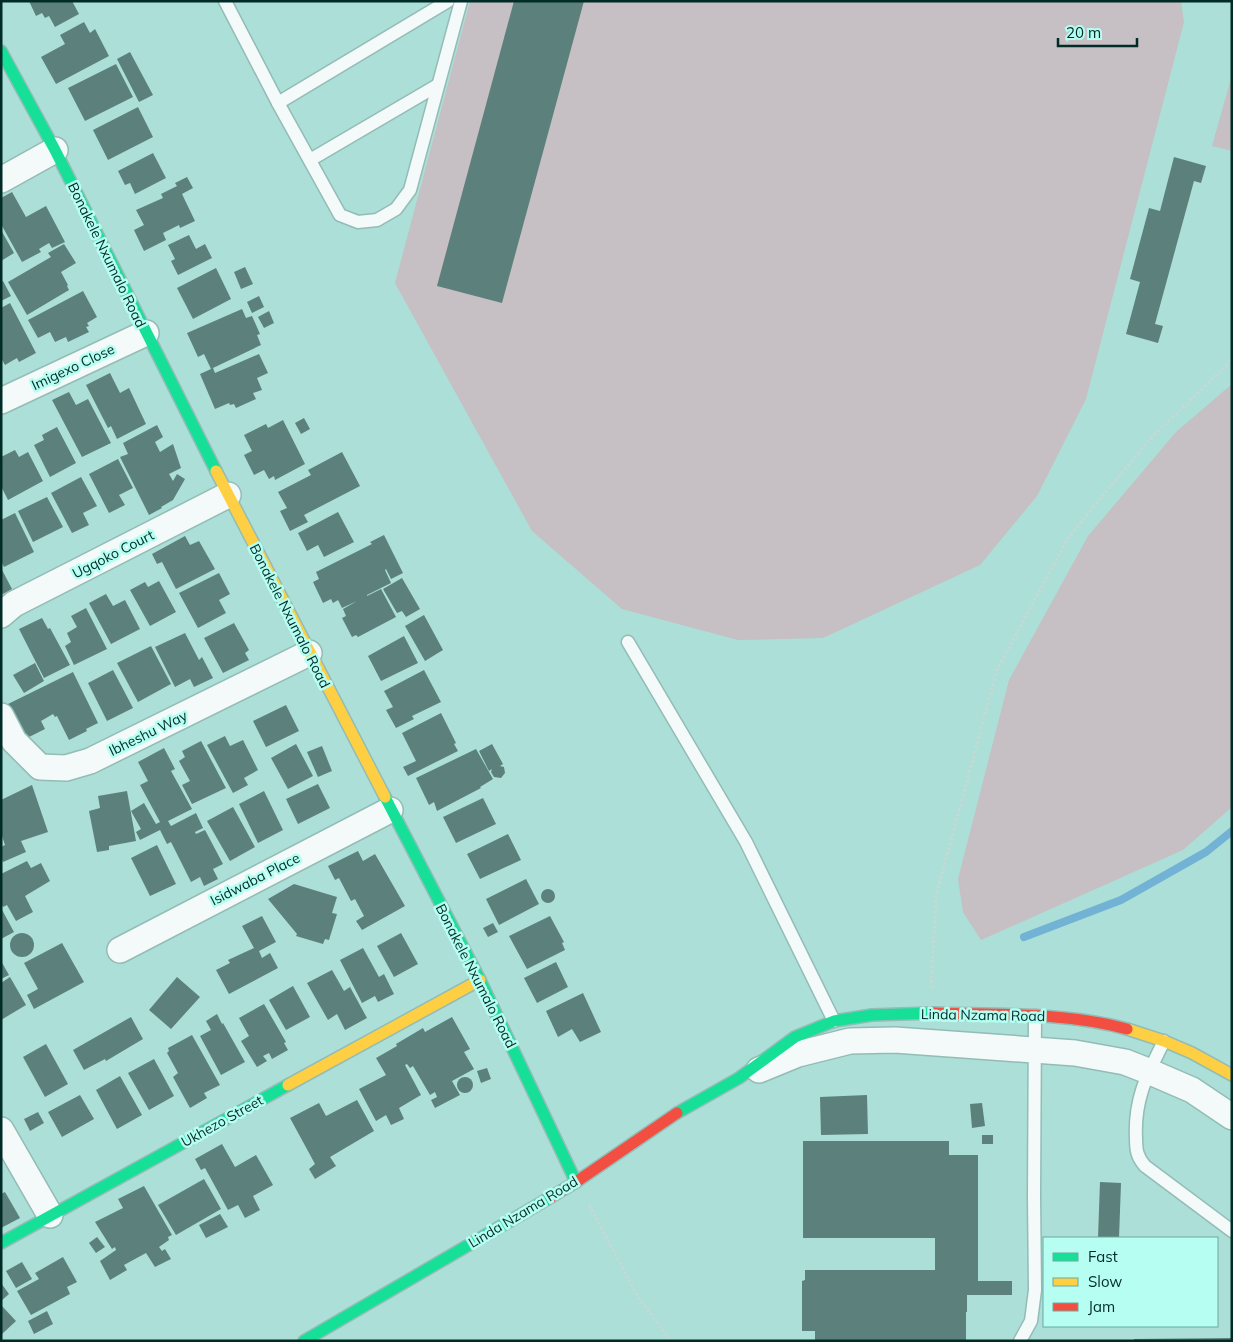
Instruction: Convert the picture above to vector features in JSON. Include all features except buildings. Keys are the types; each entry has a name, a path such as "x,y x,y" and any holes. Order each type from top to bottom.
{"street":[{"name":"Bonakele Nxumalo Road","path":"1,51 56,150 146,333 309,654 480,980 576,1182"},
{"path":"1,180 56,150"},
{"name":"Imigexo Close","path":"1,401 146,333"},
{"name":"Ugqoko Court","path":"1,615 14,604 29,596 228,495"},
{"name":"Ibheshu Way","path":"1,716 14,741 40,767 66,768 90,762 309,654"},
{"name":"Isidwaba Place","path":"120,950 390,810"},
{"name":"Ukhezo Street","path":"1,1243 480,980"},
{"name":"Linda Nzama Road","path":"304,1341 576,1182 665,1120 739,1078 795,1037 834,1021 872,1015 930,1013 1070,1019 1125,1028 1164,1041 1192,1053 1232,1075"},
{"name":"Linda Nzama Road","path":"739,1078 798,1054 850,1041 895,1040 1075,1053 1125,1062 1192,1090 1232,1117"},
{"path":"1,1130 50,1215"}],"lane":[{"path":"225,1 278,103 340,215 358,222 377,220 396,209 410,190 461,1"},
{"path":"278,103 448,1"},
{"path":"310,160 438,85"},
{"path":"628,642 746,842 834,1021"},
{"path":"1020,1341 1030,1320 1036,1290 1035,1016"},
{"path":"1164,1041 1148,1072 1137,1105 1135,1118 1136,1153 1145,1166 1232,1231"}],"path":[{"path":"930,1013 936,896 997,670 1068,538 1148,441 1232,360"},
{"path":"576,1182 638,1298 672,1341"}],"shaded area":[{"path":"470,1 1181,1 1184,22 1086,399 1037,496 980,565 823,638 738,640 622,609 532,531 395,283"},
{"path":"1232,75 1232,151 1212,146"},
{"path":"1232,384 1232,807 1183,850 981,940 963,912 958,879 1009,680 1088,536 1176,432"}],"waterway":[{"path":"1024,937 1121,900 1206,852 1232,831"}],"traffic: fast":[{"path":"1,51 55,150 216,471"},
{"path":"385,797 480,980 576,1182"},
{"path":"677,1113 739,1078 795,1037 834,1021 872,1015 933,1013"},
{"path":"1,1243 288,1085"},
{"path":"304,1341 551,1197"}],"traffic: slow":[{"path":"216,471 385,797"},
{"path":"288,1085 480,980"},
{"path":"1127,1029 1164,1041 1192,1053 1232,1075"}],"traffic: jam":[{"path":"933,1013 1055,1017 1127,1029"},
{"path":"551,1197 677,1113"}]}
